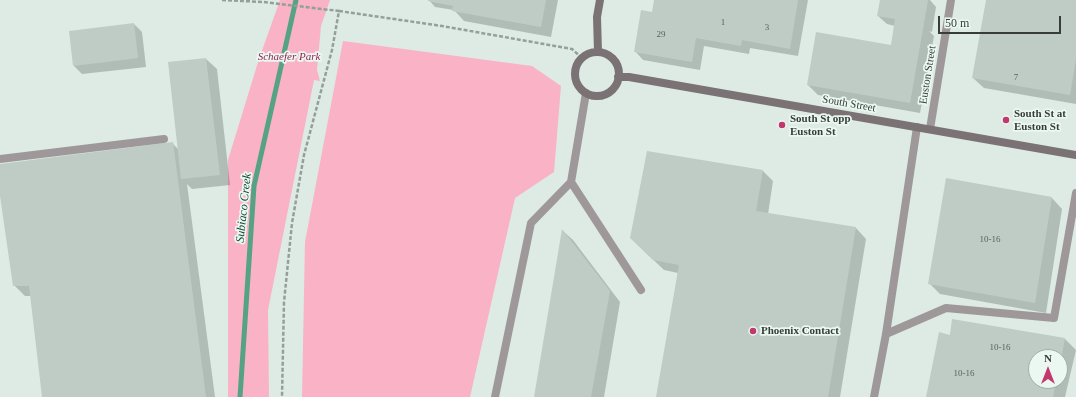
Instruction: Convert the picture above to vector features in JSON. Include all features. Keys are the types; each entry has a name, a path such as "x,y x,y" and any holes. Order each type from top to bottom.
{"street":[{"path":"598,52 597,18 600,0"},
{"name":"Euston Street","path":"930,129 951,0"},
{"path":"598,52 605,54 614,61 617,68 618,77 616,84 608,93 594,96 586,94 582,91 575,80 576,67 582,58 598,52"},
{"name":"South Street","path":"618,77 629,77 1076,155"},
{"path":"495,397 531,223 571,182 586,94"},
{"path":"874,397 886,334 917,127"},
{"path":"0,160 164,139"},
{"path":"571,182 641,290"},
{"path":"886,334 946,308 1054,318 1076,193"}],"path":[{"path":"222,0 263,2 442,26 572,49 582,58"},
{"path":"282,397 284,302 292,223 304,155 332,50 339,11"}],"green space":[{"name":"Schaefer Park","path":"280,0 330,0 321,26 317,70 320,81 314,80 268,310 269,397 228,397 228,160 259,59"},
{"path":"343,41 532,66 561,86 554,172 515,198 470,397 302,397 305,242"}],"building":[{"path":"428,0 546,0 541,27 452,11 453,6"},
{"path":"654,0 798,0 790,49 742,40 741,46 696,38 692,62 634,52 641,10 652,12"},
{"path":"880,0 928,0 910,103 807,85 816,32 891,45 895,19 877,16"},
{"path":"986,0 1076,0 1076,59 1070,95 972,78"},
{"path":"134,23 138,58 73,66 69,31"},
{"path":"206,58 220,175 181,179 168,62"},
{"path":"173,142 206,397 42,397 29,286 13,286 0,196 0,164"},
{"name":"Phoenix Contact","path":"647,151 763,170 756,211 856,227 828,397 656,397 679,265 653,260 630,238"},
{"path":"946,178 1052,197 1035,303 928,284"},
{"path":"562,229 610,291 591,397 534,397"},
{"path":"952,319 1065,338 1063,349 1028,349 1028,389 1054,389 1053,397 926,397 939,332 950,335"}],"waterway":[{"name":"Subiaco Creek","path":"240,397 254,186 296,0"}],"place":[{"name":"South St at Euston St","path":"1006,120"},
{"name":"South St opp Euston St","path":"782,125"},
{"name":"Phoenix Contact","path":"753,331"}]}
